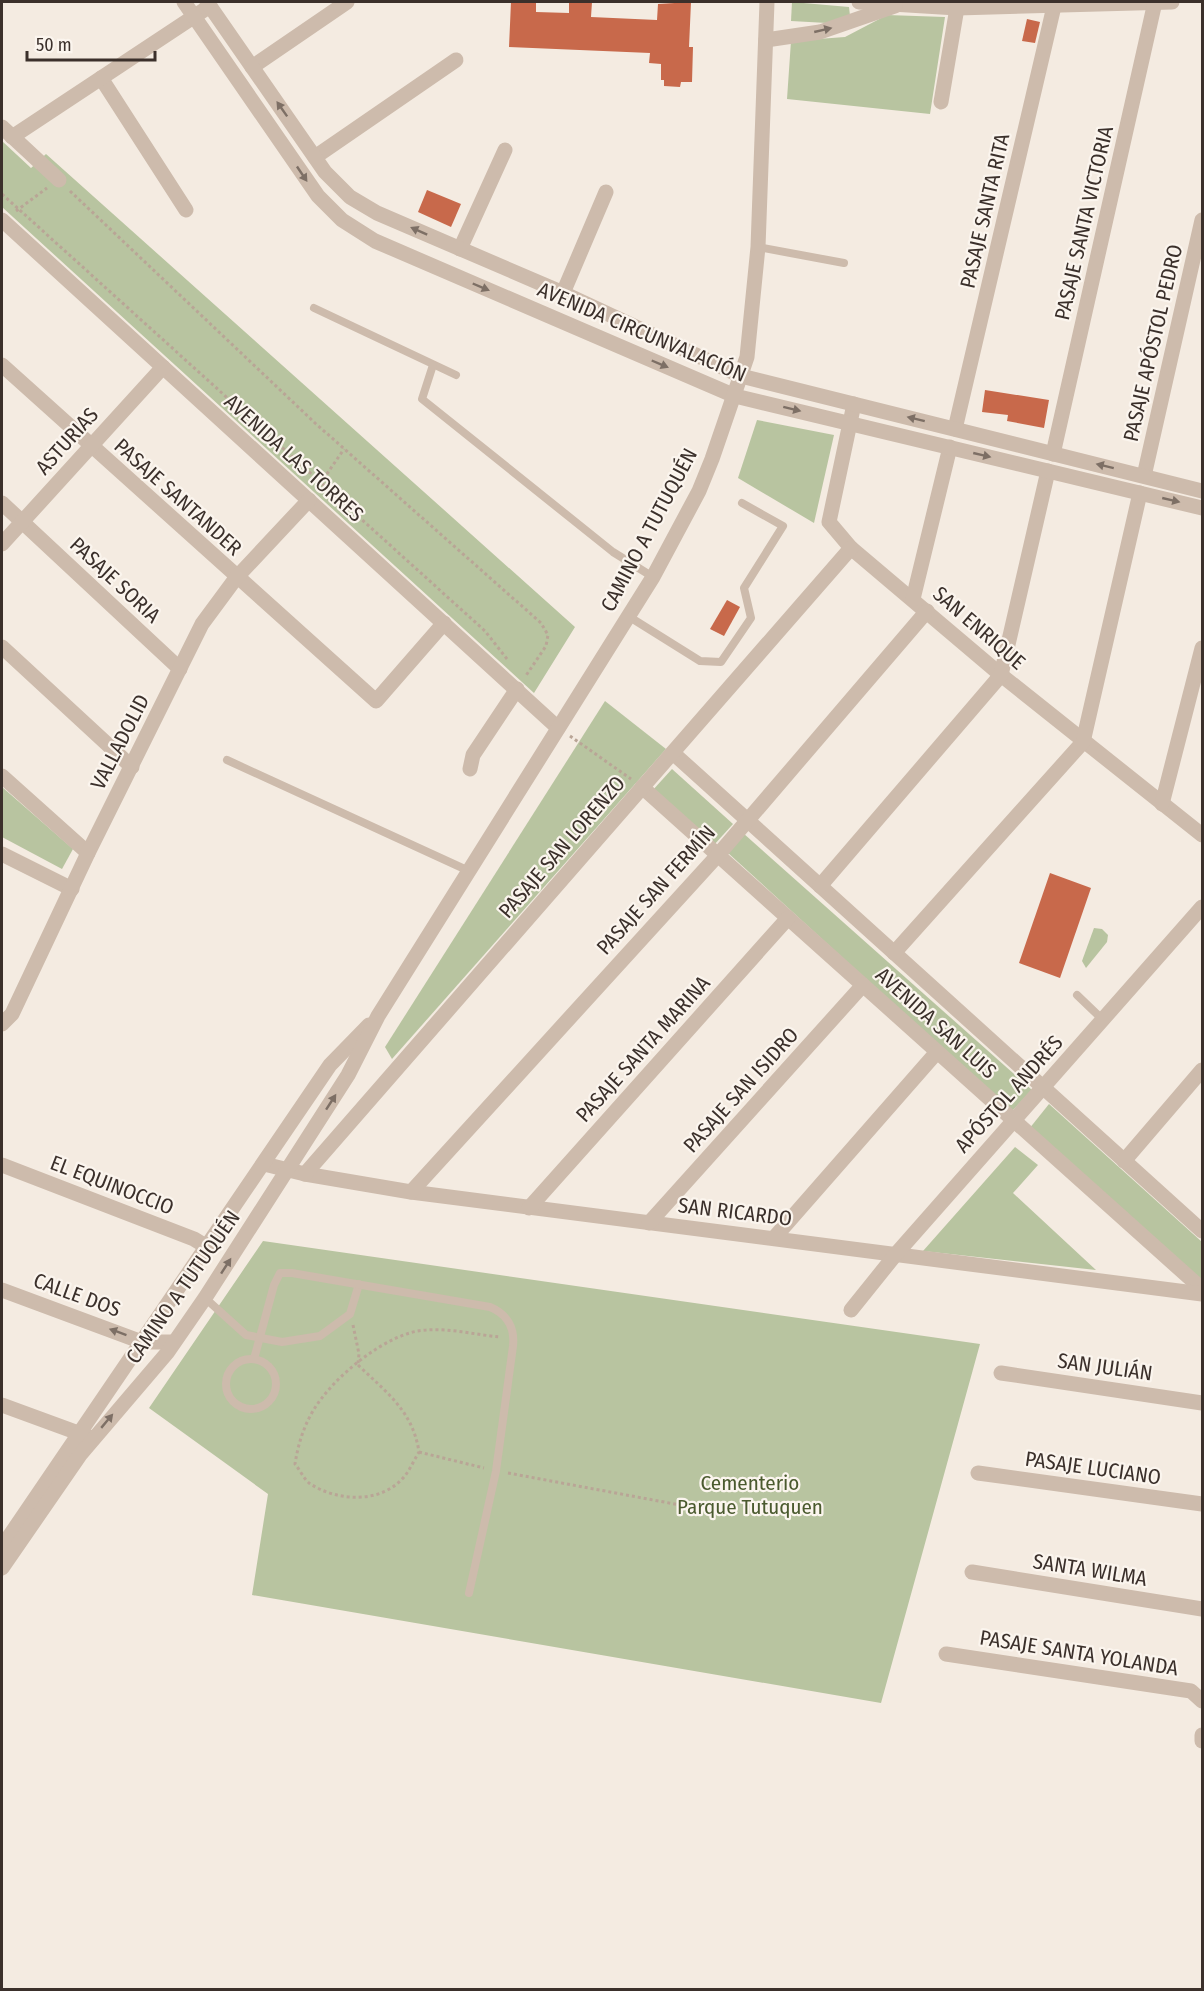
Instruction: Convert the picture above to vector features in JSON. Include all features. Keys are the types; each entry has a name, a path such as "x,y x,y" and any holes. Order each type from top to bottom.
{"street":[{"name":"AVENIDA CIRCUNVALACIÓN","path":"184,2 308,182 329,208 375,241 735,396 1203,508"},
{"path":"252,66 347,2"},
{"name":"CAMINO A TUTUQUÉN","path":"2,1547 87,1436 174,1342 205,1298 348,1075 378,1016 652,577 699,491 735,396 747,357 758,247 767,2"},
{"path":"859,2 898,5 1172,2"},
{"name":"PASAJE SANTA VICTORIA","path":"1053,454 1155,2"},
{"name":"PASAJE SANTA RITA","path":"955,429 1055,3"},
{"name":"AVENIDA CIRCUNVALACIÓN","path":"209,4 315,158 337,186 358,202 563,293 741,376 1203,491"},
{"path":"59,180 7,132 101,78 209,4"},
{"path":"766,40 820,32 898,5"},
{"path":"941,102 958,5"},
{"path":"315,158 456,60"},
{"path":"101,78 186,210"},
{"path":"448,273 505,150"},
{"path":"563,293 606,192"},
{"name":"PASAJE APÓSTOL PEDRO","path":"1144,476 1203,220"},
{"name":"AVENIDA LAS TORRES","path":"2,221 558,728"},
{"name":"PASAJE SANTANDER","path":"2,364 375,702 444,623"},
{"name":"ASTURIAS","path":"2,544 163,367"},
{"name":"SAN ENRIQUE","path":"854,404 829,522 851,548 1001,675 1203,835"},
{"path":"914,599 950,447"},
{"path":"820,886 1001,675 1048,471"},
{"path":"894,953 1083,742 1140,493"},
{"name":"VALLADOLID","path":"2,1024 12,1014 88,853 202,624 236,578 309,500"},
{"name":"PASAJE SORIA","path":"2,503 180,669"},
{"name":"PASAJE SAN LORENZO","path":"305,1174 851,548"},
{"name":"PASAJE SAN FERMÍN","path":"411,1192 718,855 927,611"},
{"path":"2,647 132,767"},
{"path":"1162,804 1203,648"},
{"path":"470,769 472,755 517,689"},
{"name":"AVENIDA SAN LUIS","path":"673,753 1125,1161 1201,1226"},
{"path":"2,776 88,853"},
{"name":"AVENIDA SAN LUIS","path":"642,787 1203,1289"},
{"path":"2,854 72,889"},
{"name":"APÓSTOL ANDRÉS","path":"851,1310 896,1254 1203,907"},
{"name":"PASAJE SANTA MARINA","path":"529,1208 788,918"},
{"name":"PASAJE SAN ISIDRO","path":"649,1223 863,985"},
{"name":"CAMINO A TUTUQUÉN","path":"87,1436 142,1342 330,1065 378,1016"},
{"path":"774,1238 937,1052"},
{"path":"1125,1161 1203,1070"},
{"name":"EL EQUINOCCIO","path":"2,1164 194,1239 207,1247"},
{"name":"SAN RICARDO","path":"264,1164 287,1171 411,1192 1203,1294"},
{"path":"189,1275 205,1298"},
{"name":"CALLE DOS","path":"2,1290 142,1342 174,1342"},
{"name":"SAN JULIÁN","path":"1001,1373 1203,1403"},
{"path":"2,1405 87,1436"},
{"name":"PASAJE LUCIANO","path":"978,1473 1203,1504"},
{"name":"CAMINO A TUTUQUÉN","path":"2,1568 13,1531"},
{"name":"SANTA WILMA","path":"972,1572 1203,1609"},
{"name":"PASAJE SANTA YOLANDA","path":"946,1654 1191,1691 1203,1701"},
{"path":"1202,1740 1203,1735"}],"lane":[{"path":"758,247 844,263"},
{"path":"314,308 456,375"},
{"path":"433,365 422,399 613,552 652,577"},
{"path":"628,616 700,661 721,662 751,618 744,588 783,526 742,503"},
{"path":"227,760 469,871"},
{"path":"1077,995 1103,1020"},
{"path":"254,1359 280,1273 490,1307 506,1318 514,1339 496,1471 469,1593"},
{"path":"205,1298 246,1335 282,1342 320,1336 350,1314 359,1284"},
{"path":"254,1359 263,1362 273,1372 275,1388 266,1403 249,1409 230,1398 226,1380 234,1366 244,1360 254,1359"}],"path":[{"path":"2,221 59,180 344,449 541,623 548,635 546,646 517,689"},
{"path":"2,194 485,631 506,656 517,689"},
{"path":"309,500 344,449"},
{"path":"558,728 642,787"},
{"path":"350,1314 359,1354 358,1365"},
{"path":"358,1365 391,1395 407,1414 419,1452 404,1477 396,1484 377,1494 364,1497 339,1496 308,1482 296,1464 301,1437 314,1410 333,1385 358,1365 393,1340 426,1330 514,1339"},
{"path":"419,1452 496,1471 707,1510"}],"green space":[{"path":"792,2 849,7 850,16 827,23 791,21"},
{"path":"887,15 945,17 930,114 787,99 791,41 845,37"},
{"path":"2,141 31,168 46,154 575,627 534,693 2,207"},
{"path":"757,420 834,435 814,523 738,478"},
{"path":"605,701 666,749 392,1059 385,1047"},
{"path":"672,769 733,824 713,846 652,791"},
{"path":"2,787 73,849 62,869 2,837"},
{"path":"743,833 1032,1090 1011,1112 727,852"},
{"path":"1094,928 1102,929 1108,935 1107,942 1086,968 1082,961"},
{"path":"1049,1104 1202,1242 1202,1287 1029,1129"},
{"path":"1015,1147 1038,1165 1013,1193 1096,1270 923,1251"},
{"name":"Cementerio Parque Tutuquen","path":"263,1241 980,1344 881,1703 252,1595 268,1494 149,1408"}],"building":[{"path":"511,2 536,2 536,12 569,13 569,2 592,2 591,17 657,20 658,4 691,2 689,47 693,47 692,82 681,82 680,87 664,86 664,80 661,80 661,64 649,63 650,53 509,47"},
{"path":"1027,19 1040,22 1035,43 1022,41"},
{"path":"427,190 461,204 451,227 418,212"},
{"path":"985,390 1049,400 1044,428 1007,421 1008,415 982,412"},
{"path":"727,600 740,607 724,636 710,629"},
{"path":"1050,873 1091,888 1060,978 1019,963"}]}
